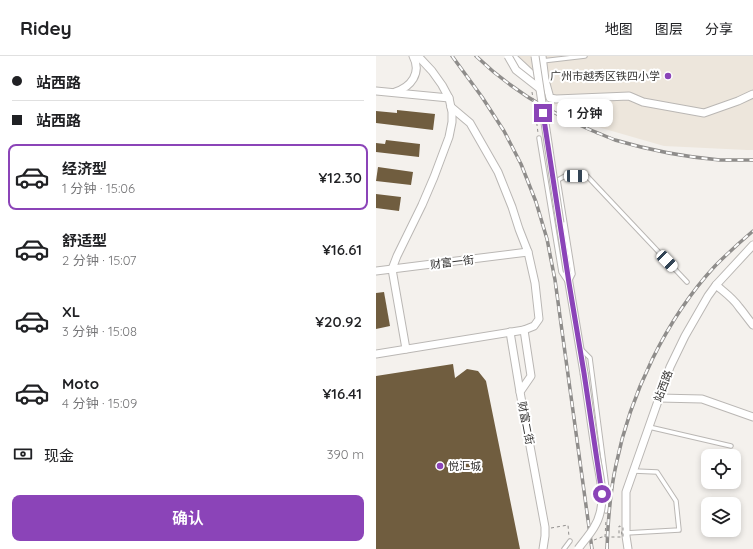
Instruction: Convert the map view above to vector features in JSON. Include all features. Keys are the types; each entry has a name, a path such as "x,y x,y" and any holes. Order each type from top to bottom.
{"street":[{"path":"393,93 406,87 414,77 417,71 417,66 413,56"},
{"path":"406,349 392,269 396,256 422,205 442,158 452,122 452,112 449,98 432,71 418,56"},
{"path":"508,56 516,70 539,88"},
{"path":"512,56 548,89"},
{"path":"535,56 600,479 602,504 600,513 592,530 578,549"},
{"path":"542,58 545,80 550,98 629,96 643,102 704,113 753,94"},
{"path":"376,91 449,98"},
{"path":"376,354 524,330 534,326 538,319 535,283 528,252 498,172 470,123 451,107"},
{"name":"站西路","path":"628,549 624,531 626,492 670,367 685,336 708,296 716,285 753,245"},
{"name":"财富一街","path":"376,271 528,252"},
{"path":"716,285 739,306 747,319 753,325"},
{"name":"财富二街","path":"524,330 531,376 520,392 545,528 543,549"},
{"path":"510,332 520,392"},
{"path":"659,398 702,398 753,417"}],"lane":[{"path":"542,58 585,56"},
{"path":"539,138 561,272 569,283"},
{"path":"569,283 573,274 558,180 564,176 587,176 687,282"},
{"path":"580,348 590,358 607,489 606,511"},
{"path":"649,427 731,446"},
{"path":"624,531 679,530 676,501 657,472 634,471"},
{"path":"564,549 570,541"}],"path":[{"path":"532,92 539,138"},
{"path":"605,537 606,511"},
{"path":"545,528 568,525 570,541"},
{"path":"591,541 602,537 623,537 623,527 619,526 619,534 622,534 624,531"}],"shaded area":[{"path":"509,56 753,56 753,150 664,146 598,127 560,109 513,73"}],"building":[{"path":"397,110 435,114 433,130 376,123 376,111 397,113"},
{"path":"386,140 420,144 419,157 376,152 376,143 385,144"},
{"path":"378,167 413,172 411,185 376,181"},
{"path":"376,194 401,197 399,211 376,208"},
{"path":"384,292 390,326 376,329 376,293"},
{"name":"悦汇城","path":"453,364 455,378 467,369 478,371 486,381 520,549 376,549 376,376"}],"railway":[{"path":"452,56 482,97 504,131 521,164 536,202 547,239 555,280 592,549"},
{"path":"476,56 502,79 531,99 577,124 615,140 654,150 693,157 720,160 753,160"},
{"path":"607,549 612,486 622,439 630,412 652,359 666,334 697,287 715,266 753,231"}],"place":[{"name":"广州市越秀区铁四小学","path":"668,76"},
{"name":"悦汇城","path":"440,466"}],"route":[{"path":"543,113 602,494"}]}
